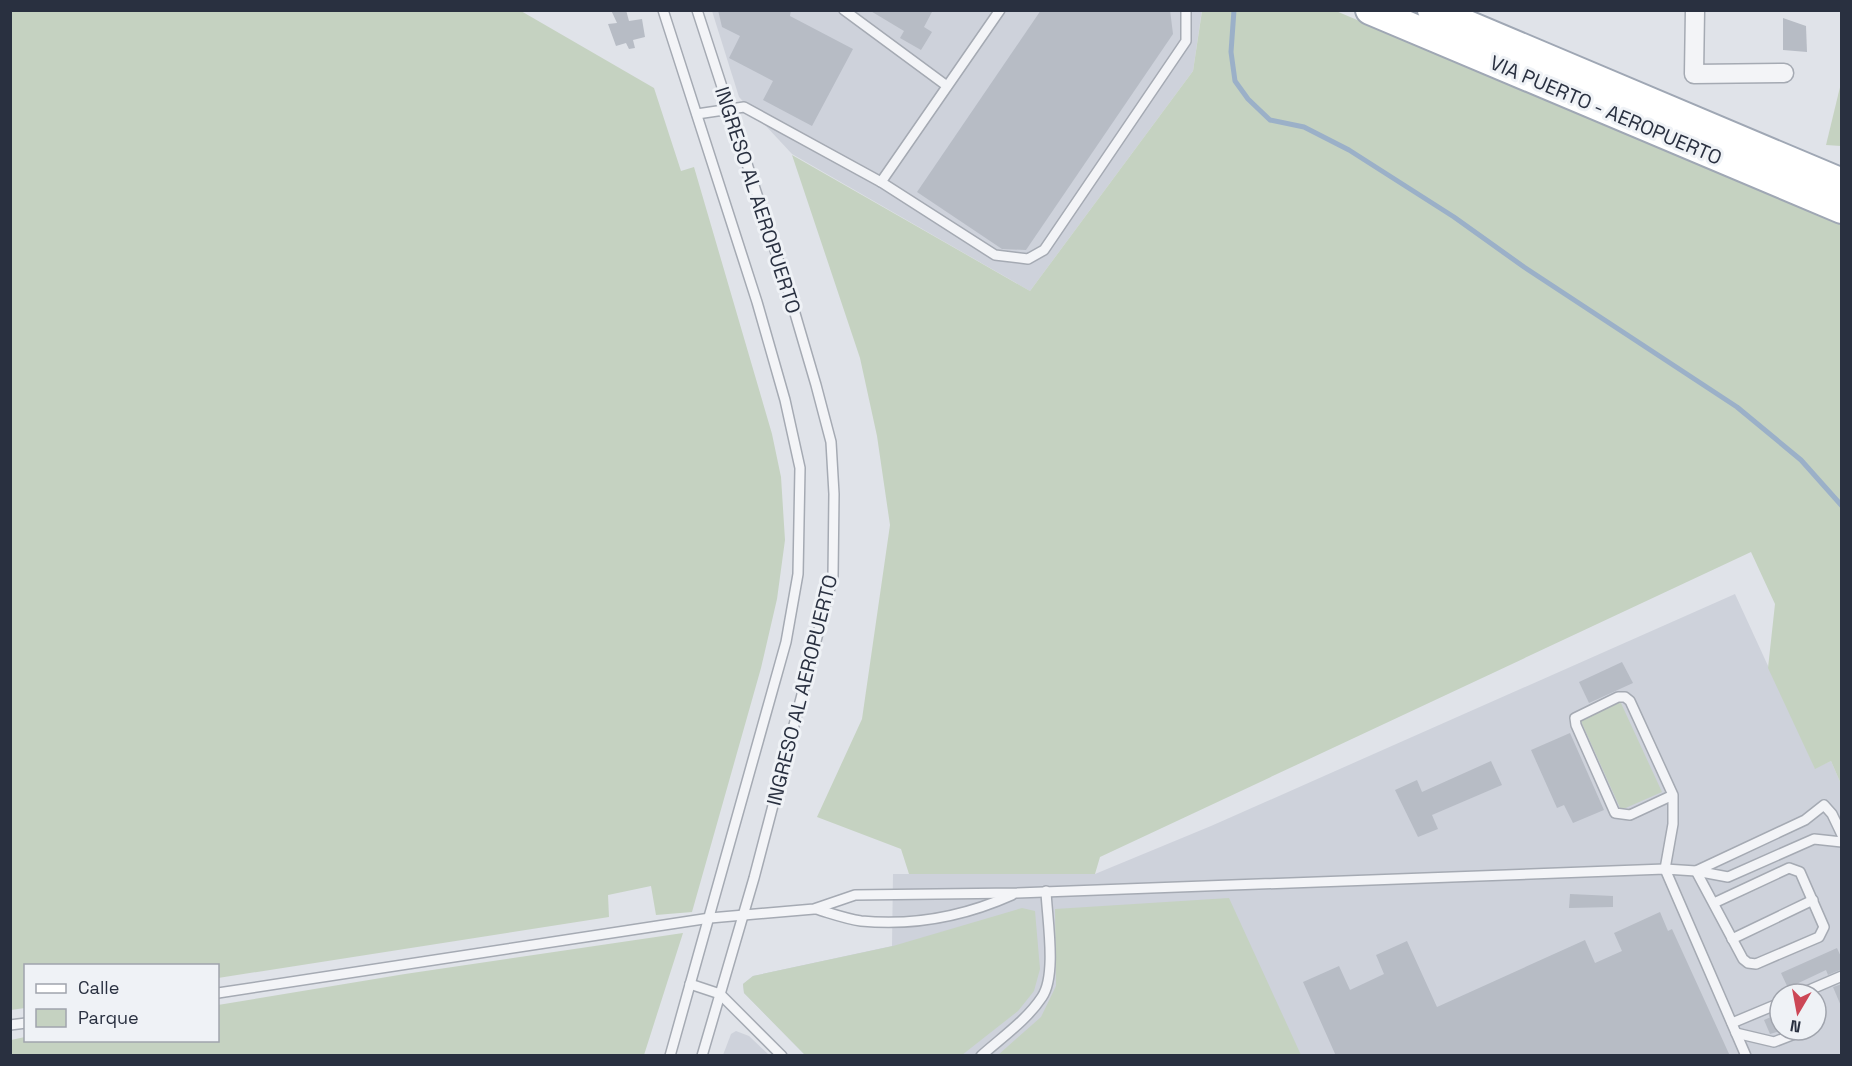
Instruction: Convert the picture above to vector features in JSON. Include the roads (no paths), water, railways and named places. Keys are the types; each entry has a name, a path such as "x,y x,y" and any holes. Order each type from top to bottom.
{"main road":[{"name":"VIA PUERTO - AEROPUERTO","path":"1370,10 1842,209"},
{"name":"VIA PUERTO - AEROPUERTO","path":"1432,10 1842,183"}],"street":[{"path":"1695,10 1694,74 1784,74"}],"lane":[{"name":"INGRESO AL AEROPUERTO","path":"663,10 757,302 785,400 800,468 798,574 786,642 670,1056"},
{"name":"INGRESO AL AEROPUERTO","path":"697,10 789,293 816,385 831,442 834,494 833,576 744,914 702,1056"},
{"path":"844,10 947,86"},
{"path":"881,182 1000,10"},
{"path":"697,114 728,107 744,107 881,182 995,255 1028,259 1044,250 1186,41 1186,10"},
{"path":"1673,795 1630,815 1615,813 1575,718 1618,697 1625,697 1630,701 1673,795 1672,824 1665,869 1746,1056"},
{"path":"1696,871 1805,820 1824,805 1832,814 1842,835"},
{"path":"1805,820 1814,839"},
{"path":"219,993 710,918 814,909 855,895 1017,893 1665,869 1696,871 1728,878 1814,839 1842,842"},
{"path":"1696,871 1743,959 1748,963 1756,964 1819,937 1824,927 1800,872 1789,868 1714,903"},
{"path":"981,1056 1024,1018 1043,996 1050,965 1046,891"},
{"path":"814,909 861,921 951,917 979,910 1017,893"},
{"path":"1732,939 1813,900"},
{"path":"1828,982 1842,976"},
{"path":"690,984 720,994 782,1056"},
{"path":"1732,1023 1768,1008"},
{"path":"1736,1033 1768,1041"}],"waterway":[{"path":"1234,10 1231,52 1235,81 1248,99 1270,120 1304,127 1349,150 1454,217 1524,267 1737,407 1801,460 1842,506"}]}
